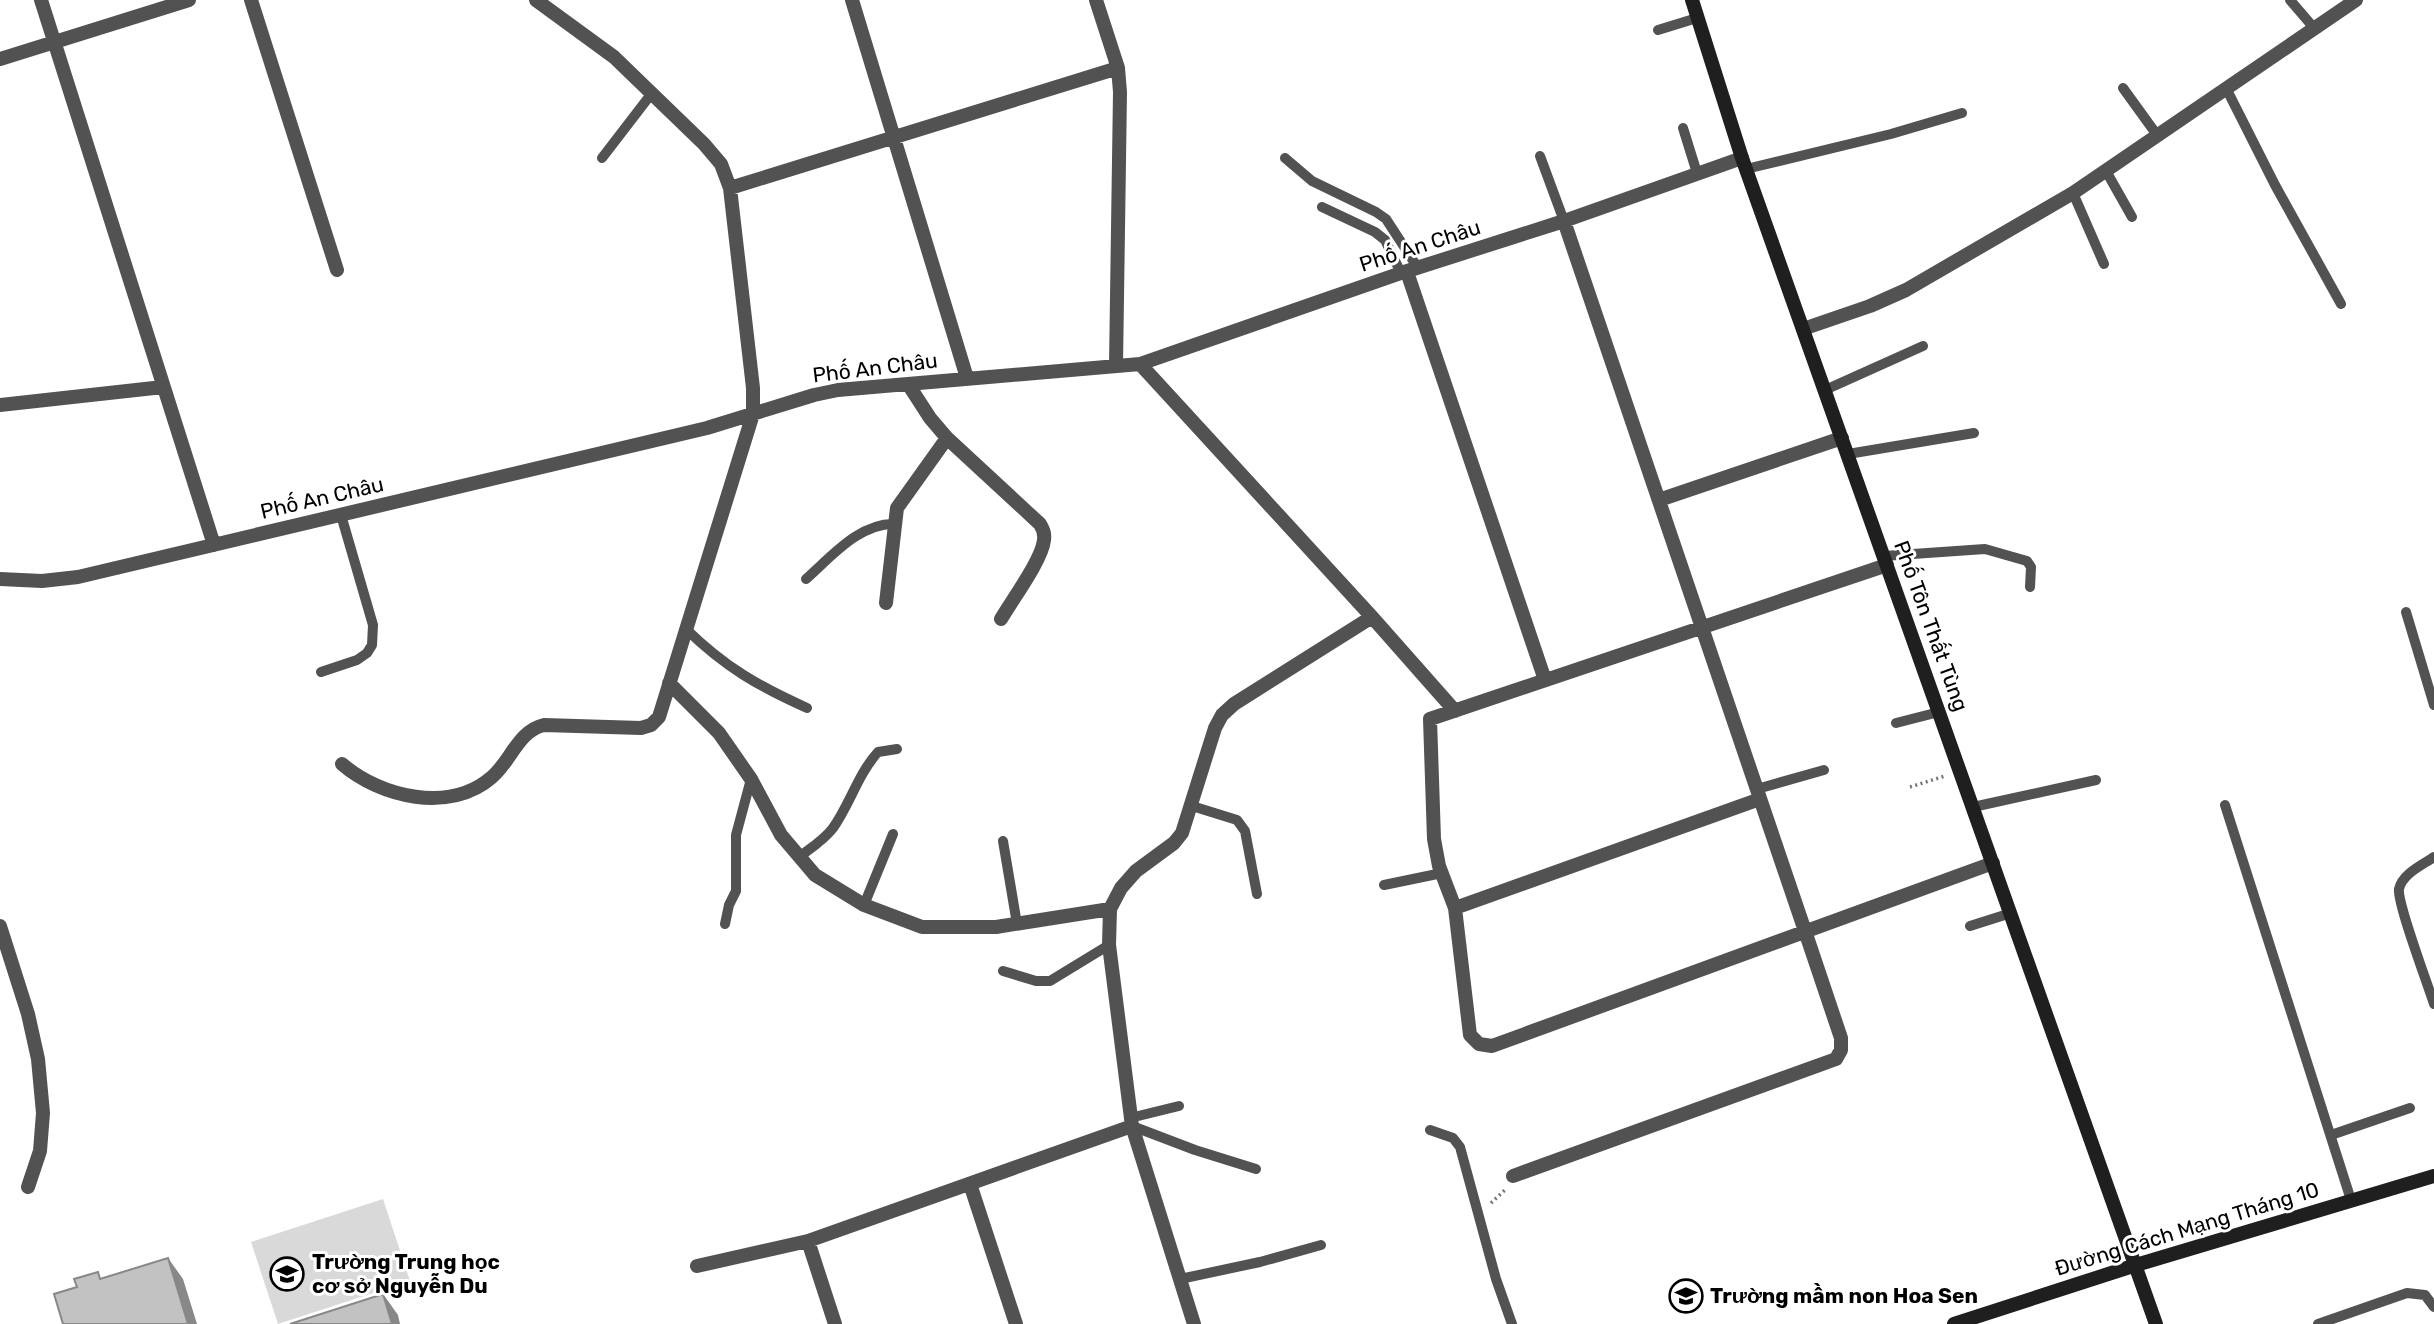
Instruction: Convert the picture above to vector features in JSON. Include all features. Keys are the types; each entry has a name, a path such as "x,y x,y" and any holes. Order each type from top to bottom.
{"street":[{"path":"41,0 214,545"},
{"path":"0,59 189,0"},
{"path":"251,0 337,270"},
{"path":"342,764 355,775 387,790 415,797 448,797 472,790 493,777 532,728 544,725 641,729 651,725 659,717 753,414 753,388 730,188 721,164 704,144 614,57 536,0"},
{"path":"852,0 967,378"},
{"path":"1096,0 1118,68 1120,92 1116,366"},
{"name":"Phố Tôn Thất Tùng","path":"1692,0 1744,163 2156,1324"},
{"path":"1803,329 1870,306 1906,290 2073,193 2356,0"},
{"path":"730,188 1118,68"},
{"name":"Phố An Châu","path":"0,579 42,581 78,577 707,428 825,393 1140,364 1409,271 1564,221 1697,173 1744,163"},
{"path":"1513,1176 1836,1059 1841,1050 1841,1038 1564,221"},
{"path":"1409,271 1545,680"},
{"path":"1140,364 1455,711"},
{"path":"908,384 947,438 1040,524 1045,533 1040,555 1001,619"},
{"path":"0,405 163,387"},
{"path":"886,603 897,508 947,438"},
{"path":"1658,500 1842,438"},
{"path":"1885,560 1430,719 1434,839 1442,873 1455,908 1470,1035 1475,1041 1492,1046 1993,863"},
{"path":"1194,1324 1131,1122 1109,945 1110,909 1128,880 1174,843 1182,833 1215,728 1222,715 1234,704 1372,617"},
{"path":"669,683 719,733 751,779 781,835 799,857 815,875 864,905 922,927 996,927 1110,909"},
{"path":"1455,908 1759,794"},
{"path":"0,926 29,1014 38,1059 43,1112 40,1151 27,1187"},
{"path":"696,1266 808,1241 970,1184 1131,1122"},
{"name":"Đường Cách Mạng Tháng 10","path":"1954,1324 2136,1265 2434,1176"},
{"path":"970,1184 1016,1324"},
{"path":"808,1241 835,1324"}],"lane":[{"path":"2291,0 2314,29"},
{"path":"1658,30 1697,18"},
{"path":"2123,88 2157,135"},
{"path":"2226,88 2274,185 2341,304"},
{"path":"602,158 652,93"},
{"path":"1744,163 1891,134 1962,113"},
{"path":"1683,128 1697,173"},
{"path":"1541,156 1564,221"},
{"path":"1285,158 1312,181 1386,219 1409,271"},
{"path":"2106,171 2132,217"},
{"path":"2073,193 2104,264"},
{"path":"1321,207 1375,232 1385,240 1409,271"},
{"path":"1825,390 1923,346"},
{"path":"1848,454 1974,433"},
{"path":"321,672 357,660 367,653 372,645 373,625 341,515"},
{"path":"806,579 864,530 883,523 895,524"},
{"path":"1885,560 1984,549 2026,561 2031,567 2030,587"},
{"path":"2406,612 2434,705"},
{"path":"686,629 712,654 762,688 807,708"},
{"path":"1896,723 1940,712"},
{"path":"799,857 834,827 868,763 878,752 897,748"},
{"path":"1759,794 1824,770"},
{"path":"725,924 729,905 736,891 736,835 751,779"},
{"path":"1973,807 2096,780"},
{"path":"2225,805 2351,1200"},
{"path":"1192,806 1237,820 1241,824 1245,831 1257,894"},
{"path":"864,905 893,834"},
{"path":"1003,841 1017,924"},
{"path":"2434,857 2406,876 2399,890 2402,907 2434,1003"},
{"path":"1384,885 1442,873"},
{"path":"1970,926 2011,914"},
{"path":"1003,971 1036,981 1050,981 1109,945"},
{"path":"1131,1122 1179,1106"},
{"path":"2331,1135 2410,1108"},
{"path":"1131,1122 1195,1150 1256,1169"},
{"path":"1430,1130 1453,1138 1460,1147 1496,1279 1513,1324"},
{"path":"1180,1279 1260,1262 1321,1245"},
{"path":"2318,1324 2407,1293 2425,1296 2434,1307"}],"path":[{"path":"1910,787 1960,771"},
{"path":"1477,1211 1506,1189 1513,1176"}],"shaded area":[{"path":"383,1199 410,1281 278,1324 251,1242"}],"building":[{"path":"168,1258 188,1324 63,1324 54,1294 77,1287 74,1279 98,1272 100,1279"},
{"path":"383,1294 392,1324 290,1324"}],"place":[{"name":"Trường Trung học cơ sở Nguyễn Du","path":"287,1274"},
{"name":"Trường mầm non Hoa Sen","path":"1686,1296"}]}
